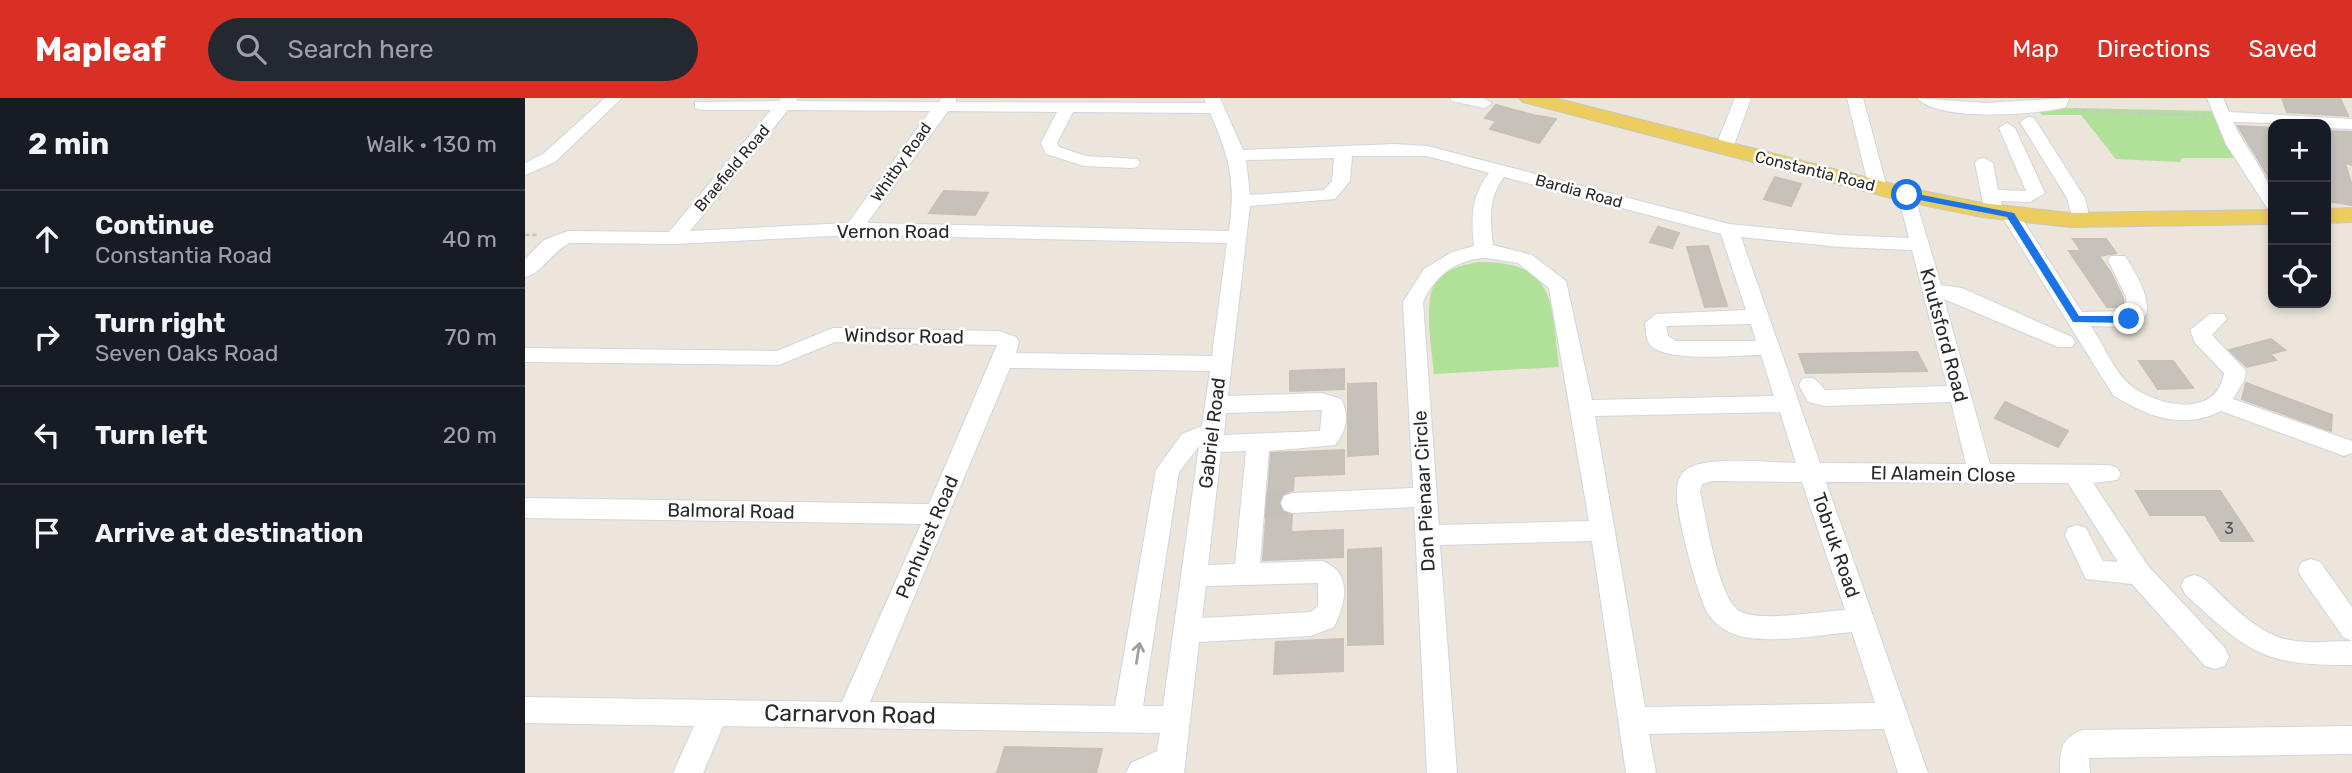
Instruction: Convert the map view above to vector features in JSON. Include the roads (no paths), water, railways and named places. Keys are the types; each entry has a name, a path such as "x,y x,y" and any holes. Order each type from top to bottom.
{"main road":[{"name":"Constantia Road","path":"1530,98 1558,101 1724,148 1907,195 2081,220 2268,217"},
{"path":"2331,216 2352,215"}],"street":[{"path":"525,170 549,158 614,98"},
{"path":"1458,98 1484,103"},
{"path":"1724,148 1743,98"},
{"path":"1856,98 1878,188"},
{"path":"1925,98 1935,104 1952,107 2061,101"},
{"path":"2215,98 2234,144 2268,196"},
{"name":"Braefield Road","path":"674,238 787,102"},
{"path":"701,105 946,102 1067,108 1215,103"},
{"name":"Whitby Road","path":"854,229 946,102"},
{"name":"Gabriel Road","path":"1169,769 1242,201 1237,155 1215,103"},
{"path":"1067,108 1049,143 1052,150 1083,161 1131,163"},
{"path":"2224,117 2352,124"},
{"path":"2028,122 2076,198 2081,220"},
{"path":"1998,207 2036,193 2007,128"},
{"name":"Bardia Road","path":"1237,155 1427,150 1729,230 1840,241 1921,244"},
{"path":"1242,201 1329,195 1340,187 1343,180 1343,151"},
{"path":"1984,163 1998,207 2121,389 2135,400 2184,414 2213,406 2231,387 2235,371 2202,338 2200,330 2217,319"},
{"path":"1484,252 1480,214 1482,195 1500,170"},
{"name":"Knutsford Road","path":"1907,195 1981,475"},
{"name":"Vernon Road","path":"525,271 551,244 568,237 674,238 854,229 1237,237"},
{"name":"Tobruk Road","path":"1729,230 1913,773"},
{"name":"Dan Pienaar Circle","path":"1442,773 1413,302 1418,286 1429,272 1446,260 1484,252 1524,258 1559,286 1583,408 1641,773"},
{"path":"2076,319 2129,319 2138,314 2136,298 2118,260"},
{"path":"1933,291 1955,293 2065,342"},
{"path":"1757,317 1663,319 1655,323 1655,327 1663,345 1673,348 1769,348"},
{"name":"Windsor Road","path":"525,355 779,358 833,335 999,338 1009,342 1003,360"},
{"path":"1003,360 1220,364"},
{"name":"Penhurst Road","path":"851,714 1003,360"},
{"path":"1810,386 1816,396 1825,398 1960,394"},
{"path":"1127,720 1168,470 1190,440 1211,438 1258,442 1327,439 1334,431 1333,405 1311,400 1216,405"},
{"path":"1583,408 1788,404"},
{"path":"2213,406 2344,447"},
{"path":"1247,573 1257,505 1258,442"},
{"name":"Tobruk Road","path":"1810,471 1712,472 1698,474 1691,479 1688,491 1701,552 1718,607 1730,619 1752,626 1861,620"},
{"name":"El Alamein Close","path":"1810,471 2076,476 2109,474"},
{"path":"2076,476 2139,574 2215,657"},
{"path":"1293,503 1425,497"},
{"name":"Balmoral Road","path":"525,508 937,514"},
{"path":"1427,535 1603,531"},
{"path":"2077,535 2095,571 2139,574"},
{"path":"2311,570 2352,629"},
{"path":"1186,631 1311,624 1320,622 1329,614 1332,583 1327,574 1316,571 1194,576"},
{"path":"2194,586 2248,631 2277,648 2296,653 2352,653"},
{"name":"Carnarvon Road","path":"525,710 1175,720"},
{"path":"688,773 715,712"},
{"path":"1633,721 1894,716"},
{"path":"2075,773 2074,750 2082,744 2352,740"},
{"path":"1141,773 1151,766 1169,769"}],"tunnel":[{"path":"1261,505 1293,503"}]}
